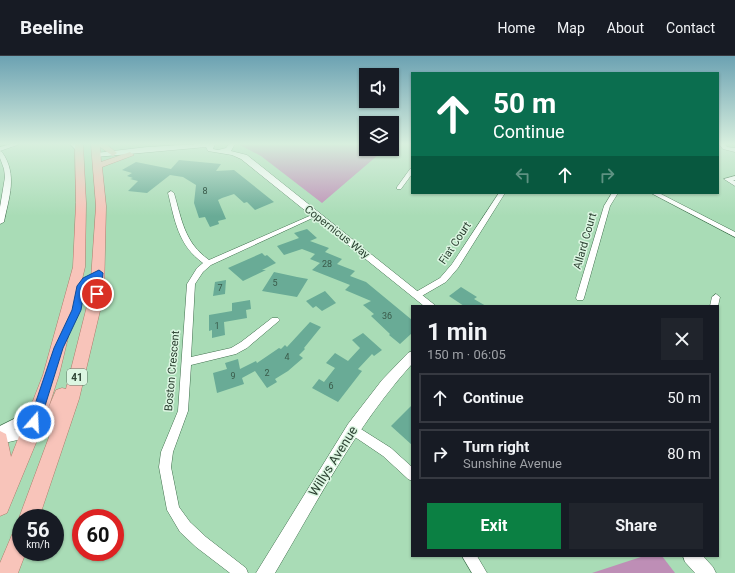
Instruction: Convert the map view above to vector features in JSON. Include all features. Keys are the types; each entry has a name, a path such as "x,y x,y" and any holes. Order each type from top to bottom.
{"main road":[{"name":"41","path":"0,506 38,412 59,348 79,267 80,168"},
{"name":"41","path":"32,509 58,438 89,330 97,294 101,206 97,168"},
{"path":"59,348 77,310 81,286 86,280 99,273"},
{"path":"31,432 49,421 57,411 74,358 89,330"},
{"path":"0,440 3,463 0,474"},
{"path":"7,573 12,560"}],"street":[{"path":"0,222 9,175 7,168"},
{"name":"Copernicus Way","path":"258,168 430,305"},
{"path":"399,188 411,171"},
{"path":"735,178 727,179 735,184"},
{"path":"171,193 184,241 191,251 208,263"},
{"name":"Fiat Court","path":"417,295 443,280 455,266 501,194"},
{"name":"Allard Court","path":"580,298 607,206 614,194"},
{"path":"656,194 735,235"},
{"name":"Boston Crescent","path":"241,573 184,527 174,510 165,467 167,452 183,411 191,284 200,270 208,263 316,215"},
{"path":"187,362 233,351 244,345 275,320"},
{"name":"Willys Avenue","path":"265,573 353,429 386,384 411,357"},
{"path":"0,432 38,412"},
{"path":"353,429 387,452 411,475"},
{"path":"0,440 31,432"},
{"path":"470,557 480,573"}],"shaded area":[{"path":"277,168 363,168 322,203"},
{"path":"641,557 663,557 675,573 592,573"}],"building":[{"path":"125,168 218,168 216,171 234,170 274,202 255,210 247,202 244,203 234,194 222,198 218,200 226,219 218,221 219,224 210,227 205,217 199,218 194,203 196,185 183,177 170,175 147,193 128,191 138,181 130,179 133,178 127,176 132,173 122,170"},
{"path":"307,229 317,238 310,241 329,248 325,252 342,259 337,264 355,271 350,276 366,282 411,319 411,334 400,344 389,335 390,334 371,316 374,314 363,305 371,301 345,290 350,285 312,270 320,263 310,259 315,254 302,249 284,255 277,246 299,238 294,233"},
{"path":"262,253 265,256 267,255 276,263 262,270 266,270 243,281 228,268"},
{"path":"274,272 308,279 297,297 262,291"},
{"path":"226,280 225,294 213,296 215,282"},
{"path":"461,287 477,297 474,299 484,305 462,305 449,296"},
{"path":"325,291 336,303 322,311 316,306 313,308 306,301"},
{"path":"250,300 251,309 246,310 247,318 224,322 225,335 212,338 212,330 209,331 209,315 232,311 232,303"},
{"path":"310,322 321,327 299,355 303,358 288,371 275,379 277,382 267,388 255,371 242,378 244,384 217,393 213,373 227,369 225,363 238,359 240,369 256,361 257,363 279,348 281,349 285,345 287,347"},
{"path":"363,333 382,350 374,356 372,354 358,369 362,371 338,402 312,388 319,379 324,382 335,368 326,363 335,353 348,361 360,348 352,340"},
{"path":"411,406 411,444 391,426"}],"route":[{"path":"34,422 59,348 77,310 81,286 86,280 99,273 97,294"}]}
